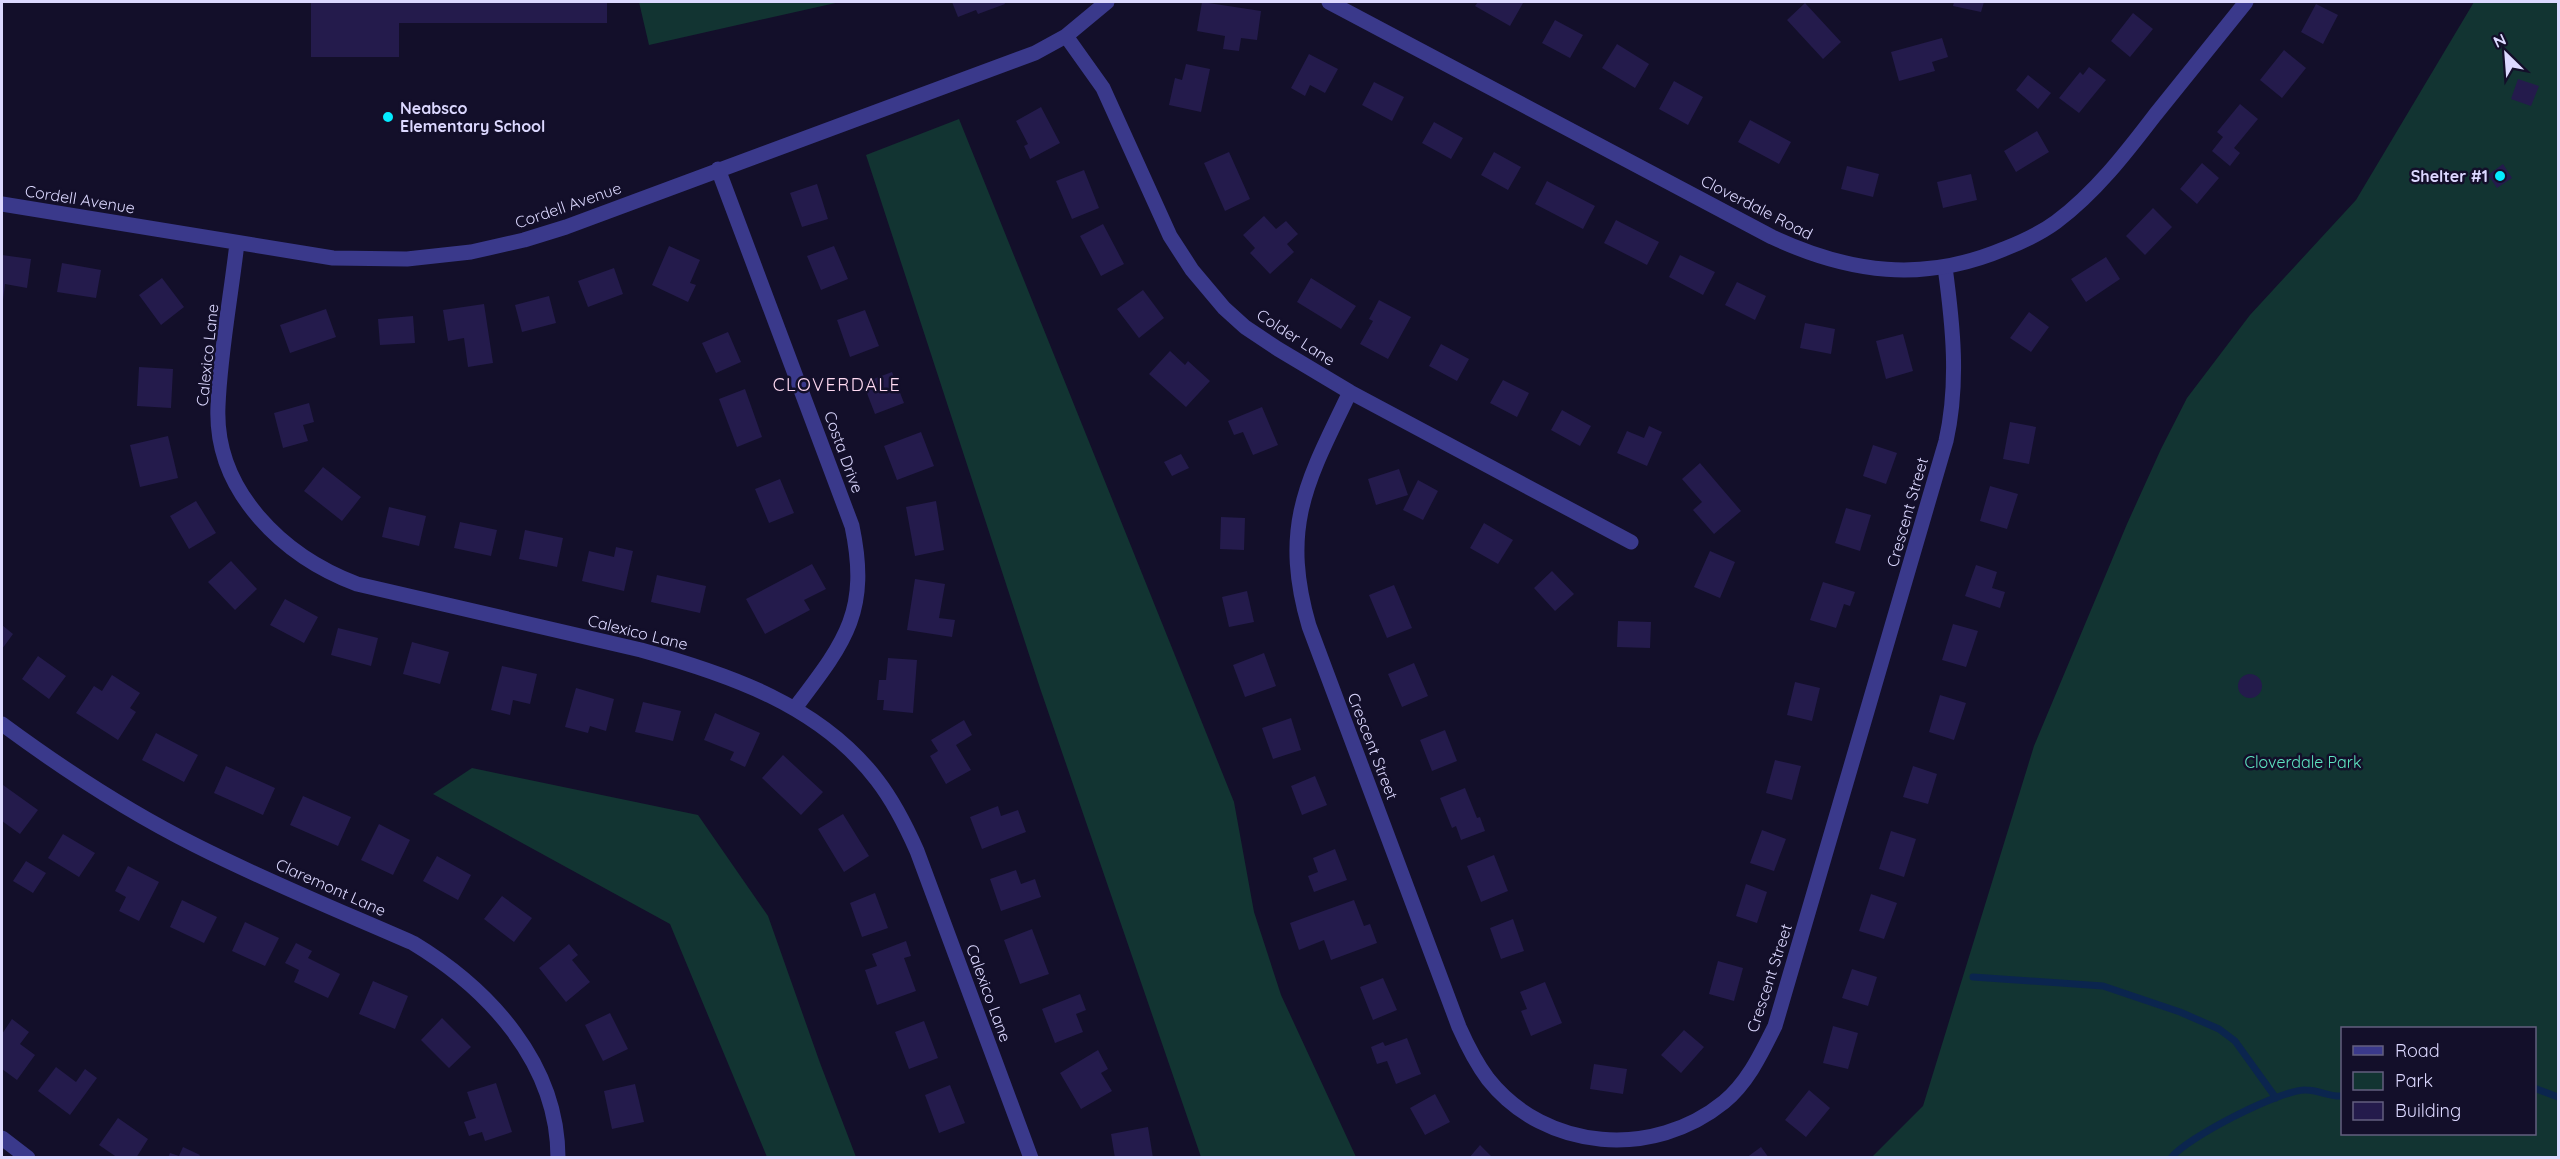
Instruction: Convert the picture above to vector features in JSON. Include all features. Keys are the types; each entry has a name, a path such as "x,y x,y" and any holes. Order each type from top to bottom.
{"street":[{"name":"Cordell Avenue","path":"2,204 333,258 407,259 471,252 524,240 566,227 1035,52 1066,36 1107,2"},
{"name":"Cloverdale Road","path":"1329,2 1772,237 1806,253 1842,264 1880,270 1945,267 1986,257 2022,242 2056,222 2085,197 2120,160 2246,2"},
{"name":"Colder Lane","path":"1066,36 1103,88 1161,218 1192,270 1224,308 1245,327 1350,392 1631,542"},
{"name":"Costa Drive","path":"718,169 852,526 858,558 858,585 854,612 844,638 830,662 795,708"},
{"name":"Calexico Lane","path":"237,243 218,407 220,435 227,463 238,489 258,517 283,542 326,571 357,584 664,656 743,683 795,708 830,732 858,758 877,780 902,818 921,862 1031,1158"},
{"name":"Crescent Street","path":"1350,392 1310,474 1302,500 1297,533 1296,567 1301,600 1459,1027 1472,1055 1488,1079 1509,1101 1527,1115 1564,1133 1604,1143 1655,1139 1682,1130 1707,1116 1725,1101 1753,1068 1775,1026 1951,420 1955,356 1945,267"},
{"name":"Claremont Lane","path":"2,724 57,765 124,807 185,839 413,943 445,962 495,1007 534,1063 546,1090 552,1112 558,1158"},
{"path":"2,1138 28,1158"}],"green space":[{"path":"639,2 840,2 649,45"},
{"name":"Cloverdale Park","path":"2474,2 2558,2 2558,1157 1871,1158 1923,1106 2034,746 2127,524 2187,398 2250,315 2356,200"},
{"path":"959,119 1234,802 1254,912 1281,995 1356,1157 1201,1157 1040,688 866,155"},
{"path":"472,768 698,815 768,916 856,1157 767,1157 670,924 433,794"}],"building":[{"name":"Neabsco Elementary School","path":"311,2 607,2 607,23 399,23 399,57 311,57"},
{"path":"952,2 1004,2 1005,4 978,14 976,10 958,17"},
{"path":"1202,2 1261,11 1257,40 1241,38 1239,51 1223,49 1225,36 1197,31"},
{"path":"1478,2 1523,3 1510,26 1475,6"},
{"path":"1954,2 1984,2 1981,12 1953,6"},
{"path":"1805,3 1841,42 1823,59 1787,20"},
{"path":"2316,4 2338,15 2323,44 2301,32"},
{"path":"2133,13 2153,29 2130,57 2111,41"},
{"path":"1555,20 1583,35 1570,58 1542,43"},
{"path":"1942,38 1948,57 1932,62 1935,71 1899,81 1891,52"},
{"path":"1617,44 1649,64 1635,88 1602,68"},
{"path":"2284,50 2306,68 2282,98 2260,80"},
{"path":"1309,54 1338,69 1325,93 1310,85 1305,96 1291,88"},
{"path":"1186,64 1210,69 1201,112 1169,105 1175,78 1182,80"},
{"path":"2089,67 2106,80 2079,113 2059,98 2080,72 2083,75"},
{"path":"2028,75 2051,93 2038,109 2016,90"},
{"path":"2518,79 2539,86 2531,106 2511,99"},
{"path":"1674,81 1703,97 1688,125 1659,109"},
{"path":"1374,82 1404,97 1392,121 1362,105"},
{"path":"2240,104 2258,119 2234,148 2240,153 2230,166 2212,151 2223,137 2217,132"},
{"path":"1041,107 1060,143 1030,159 1024,146 1028,144 1016,121"},
{"path":"1750,120 1791,142 1779,164 1738,142"},
{"path":"1434,122 1463,138 1451,159 1422,143"},
{"path":"2037,131 2049,152 2016,172 2004,151"},
{"path":"1229,152 1250,199 1225,211 1204,163"},
{"path":"1494,152 1521,167 1508,190 1481,175"},
{"path":"2202,163 2219,178 2197,204 2180,189"},
{"name":"Shelter #1","path":"2503,164 2512,178 2497,188 2488,175"},
{"path":"1847,166 1879,174 1873,197 1841,189"},
{"path":"1084,170 1099,208 1072,219 1056,181"},
{"path":"1971,174 1977,200 1943,208 1937,182"},
{"path":"1547,181 1595,206 1583,229 1535,204"},
{"path":"817,184 828,219 802,227 790,193"},
{"path":"2153,208 2172,227 2145,255 2126,236"},
{"path":"1264,216 1276,229 1286,221 1298,234 1287,244 1294,252 1270,274 1250,253 1255,248 1243,235"},
{"path":"1616,220 1659,242 1647,265 1604,243"},
{"path":"1103,224 1124,264 1101,276 1080,236"},
{"path":"669,246 700,260 690,283 696,285 688,302 652,285"},
{"path":"834,246 848,279 821,290 807,256"},
{"path":"2,255 31,259 27,288 5,284 3,300"},
{"path":"1680,255 1715,272 1703,295 1669,277"},
{"path":"2106,257 2120,279 2086,302 2071,279"},
{"path":"62,263 101,270 96,298 57,292"},
{"path":"614,268 623,294 588,307 578,281"},
{"path":"162,278 184,307 161,325 139,295"},
{"path":"1311,278 1356,306 1341,329 1297,302"},
{"path":"1737,282 1766,296 1755,320 1725,305"},
{"path":"1143,290 1164,318 1139,338 1117,309"},
{"path":"549,296 556,323 522,332 515,305"},
{"path":"1379,300 1411,317 1388,359 1360,344 1373,321 1369,319"},
{"path":"484,304 493,363 468,367 464,338 448,341 443,310"},
{"path":"326,309 336,337 290,353 280,325"},
{"path":"865,310 879,346 850,357 837,320"},
{"path":"2029,312 2049,327 2031,352 2010,338"},
{"path":"413,316 415,343 380,345 378,319"},
{"path":"1805,323 1835,329 1831,354 1800,348"},
{"path":"728,332 741,362 716,373 702,343"},
{"path":"1903,334 1913,371 1886,379 1876,341"},
{"path":"1441,344 1469,359 1457,381 1429,366"},
{"path":"1170,351 1185,365 1188,361 1210,381 1186,407 1149,374"},
{"path":"139,367 173,369 171,408 137,406"},
{"path":"892,372 904,403 875,414 863,383"},
{"path":"1503,380 1529,393 1517,417 1490,403"},
{"path":"745,389 762,437 737,447 719,399"},
{"path":"309,403 314,422 303,425 308,441 283,448 274,413"},
{"path":"1262,407 1278,445 1253,455 1243,432 1234,435 1228,421"},
{"path":"1562,410 1591,426 1580,446 1551,430"},
{"path":"2010,422 2036,427 2029,464 2003,459"},
{"path":"1649,426 1662,432 1647,466 1617,453 1627,431 1644,438"},
{"path":"921,432 934,466 897,480 884,446"},
{"path":"168,436 178,478 140,487 130,445"},
{"path":"1873,445 1897,453 1886,484 1863,476"},
{"path":"1181,454 1189,468 1172,476 1164,462"},
{"path":"1700,463 1741,511 1714,534 1693,510 1702,502 1682,479"},
{"path":"323,467 361,497 342,521 304,491"},
{"path":"1399,469 1408,495 1376,505 1368,479"},
{"path":"780,479 794,513 769,523 755,489"},
{"path":"1418,480 1438,491 1423,520 1403,510"},
{"path":"1990,486 2018,494 2007,529 1980,521"},
{"path":"196,501 216,533 189,549 170,516"},
{"path":"936,501 944,550 915,556 906,507"},
{"path":"389,507 426,516 419,546 382,537"},
{"path":"1846,508 1871,515 1860,551 1835,543"},
{"path":"1221,517 1245,518 1244,550 1220,549"},
{"path":"460,522 497,530 491,556 454,548"},
{"path":"1484,523 1513,540 1498,564 1470,548"},
{"path":"525,530 563,538 557,567 519,559"},
{"path":"616,547 633,551 624,591 582,581 589,551 614,557"},
{"path":"1710,551 1735,562 1720,598 1694,587"},
{"path":"231,561 257,589 235,610 208,582"},
{"path":"812,564 826,589 804,600 810,610 765,634 746,599"},
{"path":"1976,565 1997,572 1992,588 2005,592 2000,608 1965,596"},
{"path":"1552,571 1574,594 1555,611 1534,588"},
{"path":"657,575 706,586 700,613 651,602"},
{"path":"915,579 945,584 939,618 955,620 952,637 907,630"},
{"path":"1823,582 1855,592 1850,606 1844,604 1836,628 1810,620"},
{"path":"1394,585 1412,628 1387,638 1369,595"},
{"path":"1247,591 1254,622 1229,627 1222,597"},
{"path":"285,599 318,617 304,643 270,625"},
{"path":"1618,621 1651,622 1650,648 1617,647"},
{"path":"1953,624 1978,631 1966,667 1942,660"},
{"path":"2,625 13,634 2,649"},
{"path":"338,628 378,638 371,666 331,655"},
{"path":"412,642 449,652 440,684 403,674"},
{"path":"1264,653 1276,686 1245,697 1233,665"},
{"path":"38,656 66,676 49,699 22,679"},
{"path":"888,658 917,660 913,713 883,710 884,700 877,700 879,680 886,680"},
{"path":"1414,663 1428,696 1402,707 1388,674"},
{"path":"502,666 537,674 530,704 513,700 510,715 491,710"},
{"path":"2250,674 2258,678 2262,686 2258,694 2250,698 2242,694 2238,686 2242,678"},
{"path":"112,675 140,693 130,708 136,712 118,740 76,713 94,686 102,691"},
{"path":"1795,682 1820,688 1812,721 1787,715"},
{"path":"576,688 614,699 606,731 590,726 588,733 565,727"},
{"path":"1940,695 1966,703 1954,740 1929,732"},
{"path":"643,702 681,711 673,741 635,732"},
{"path":"715,713 760,733 745,767 730,760 734,752 704,740"},
{"path":"1291,718 1301,750 1273,759 1262,728"},
{"path":"964,720 972,735 956,745 971,770 946,784 930,756 938,751 931,740"},
{"path":"1445,730 1457,761 1432,771 1420,740"},
{"path":"156,733 198,755 184,782 142,760"},
{"path":"783,755 823,792 801,815 762,778"},
{"path":"1775,760 1801,766 1792,800 1766,793"},
{"path":"226,766 275,788 263,815 214,793"},
{"path":"1913,766 1937,774 1928,804 1903,797"},
{"path":"1315,776 1327,805 1302,815 1291,786"},
{"path":"3,785 38,810 20,834 2,821"},
{"path":"1465,788 1485,831 1461,840 1456,826 1452,828 1440,798"},
{"path":"303,796 351,817 338,846 290,825"},
{"path":"998,806 1001,816 1018,810 1026,832 982,849 970,817"},
{"path":"843,814 869,856 844,872 818,829"},
{"path":"379,824 410,840 393,875 361,860"},
{"path":"1762,830 1786,839 1774,871 1750,863"},
{"path":"1891,831 1916,839 1904,877 1879,869"},
{"path":"63,834 95,853 79,877 48,858"},
{"path":"1335,849 1347,880 1314,892 1308,876 1318,872 1313,858"},
{"path":"1494,855 1508,891 1481,902 1467,866"},
{"path":"437,856 471,875 458,900 423,881"},
{"path":"26,861 46,873 33,893 13,881"},
{"path":"128,866 159,882 139,921 119,911 126,897 115,891"},
{"path":"1016,870 1021,884 1035,879 1041,897 1001,911 990,879"},
{"path":"1746,884 1767,892 1757,923 1736,916"},
{"path":"875,893 888,928 862,937 850,903"},
{"path":"1871,894 1897,903 1884,939 1859,931"},
{"path":"502,896 532,918 514,942 484,919"},
{"path":"182,900 217,917 204,943 170,927"},
{"path":"1354,900 1364,926 1370,924 1377,943 1331,960 1324,940 1299,950 1290,923"},
{"path":"1513,919 1524,951 1501,959 1490,928"},
{"path":"245,922 279,938 265,966 232,951"},
{"path":"1032,929 1049,974 1020,984 1004,940"},
{"path":"906,941 911,956 904,958 916,991 877,1005 865,970 877,966 872,954"},
{"path":"296,943 312,951 308,958 340,974 328,998 294,982 299,970 285,963"},
{"path":"569,944 578,955 572,960 590,982 566,1002 539,968"},
{"path":"1718,961 1743,968 1734,1001 1709,994"},
{"path":"1852,969 1877,977 1868,1006 1842,998"},
{"path":"1383,978 1397,1010 1373,1020 1360,987"},
{"path":"373,981 408,996 395,1029 359,1014"},
{"path":"1545,982 1562,1023 1531,1036 1521,1011 1527,1009 1520,992"},
{"path":"1080,994 1086,1010 1076,1014 1083,1032 1055,1043 1042,1009"},
{"path":"610,1013 628,1049 603,1061 585,1025"},
{"path":"442,1018 471,1047 449,1068 421,1040"},
{"path":"12,1019 29,1032 20,1044 35,1055 17,1080 2,1069 2,1034"},
{"path":"924,1021 938,1058 909,1069 895,1032"},
{"path":"1833,1026 1858,1033 1848,1069 1823,1063"},
{"path":"1684,1030 1704,1047 1681,1073 1661,1055"},
{"path":"1407,1038 1421,1074 1396,1084 1387,1061 1377,1064 1371,1047 1383,1042 1385,1046"},
{"path":"1098,1050 1108,1069 1101,1073 1112,1091 1081,1109 1060,1073"},
{"path":"1594,1064 1627,1069 1623,1094 1590,1089"},
{"path":"56,1067 76,1082 85,1069 97,1078 70,1115 38,1091"},
{"path":"496,1083 512,1132 485,1141 482,1132 469,1136 464,1122 476,1118 467,1092"},
{"path":"635,1084 644,1122 612,1129 604,1091"},
{"path":"950,1085 965,1123 939,1133 925,1095"},
{"path":"1809,1090 1830,1108 1806,1137 1785,1120"},
{"path":"1435,1094 1450,1122 1425,1135 1410,1108"},
{"path":"118,1118 148,1139 136,1158 118,1158 99,1145"},
{"path":"1148,1127 1153,1158 1115,1158 1111,1134"},
{"path":"1480,1145 1493,1158 1469,1158"},
{"path":"183,1147 200,1155 198,1158 168,1158 170,1153 179,1156"},
{"path":"1761,1147 1769,1158 1746,1158"}],"waterway":[{"path":"1973,977 2103,986 2180,1012 2219,1029 2235,1041 2276,1098"},
{"path":"2536,1089 2558,1097"},
{"path":"2171,1158 2180,1149 2214,1127 2276,1097 2306,1090 2341,1096"}],"place":[{"name":"Neabsco Elementary School","path":"388,117"},
{"name":"Shelter #1","path":"2500,176"}],"district":[{"name":"CLOVERDALE","path":"837,385"}]}
